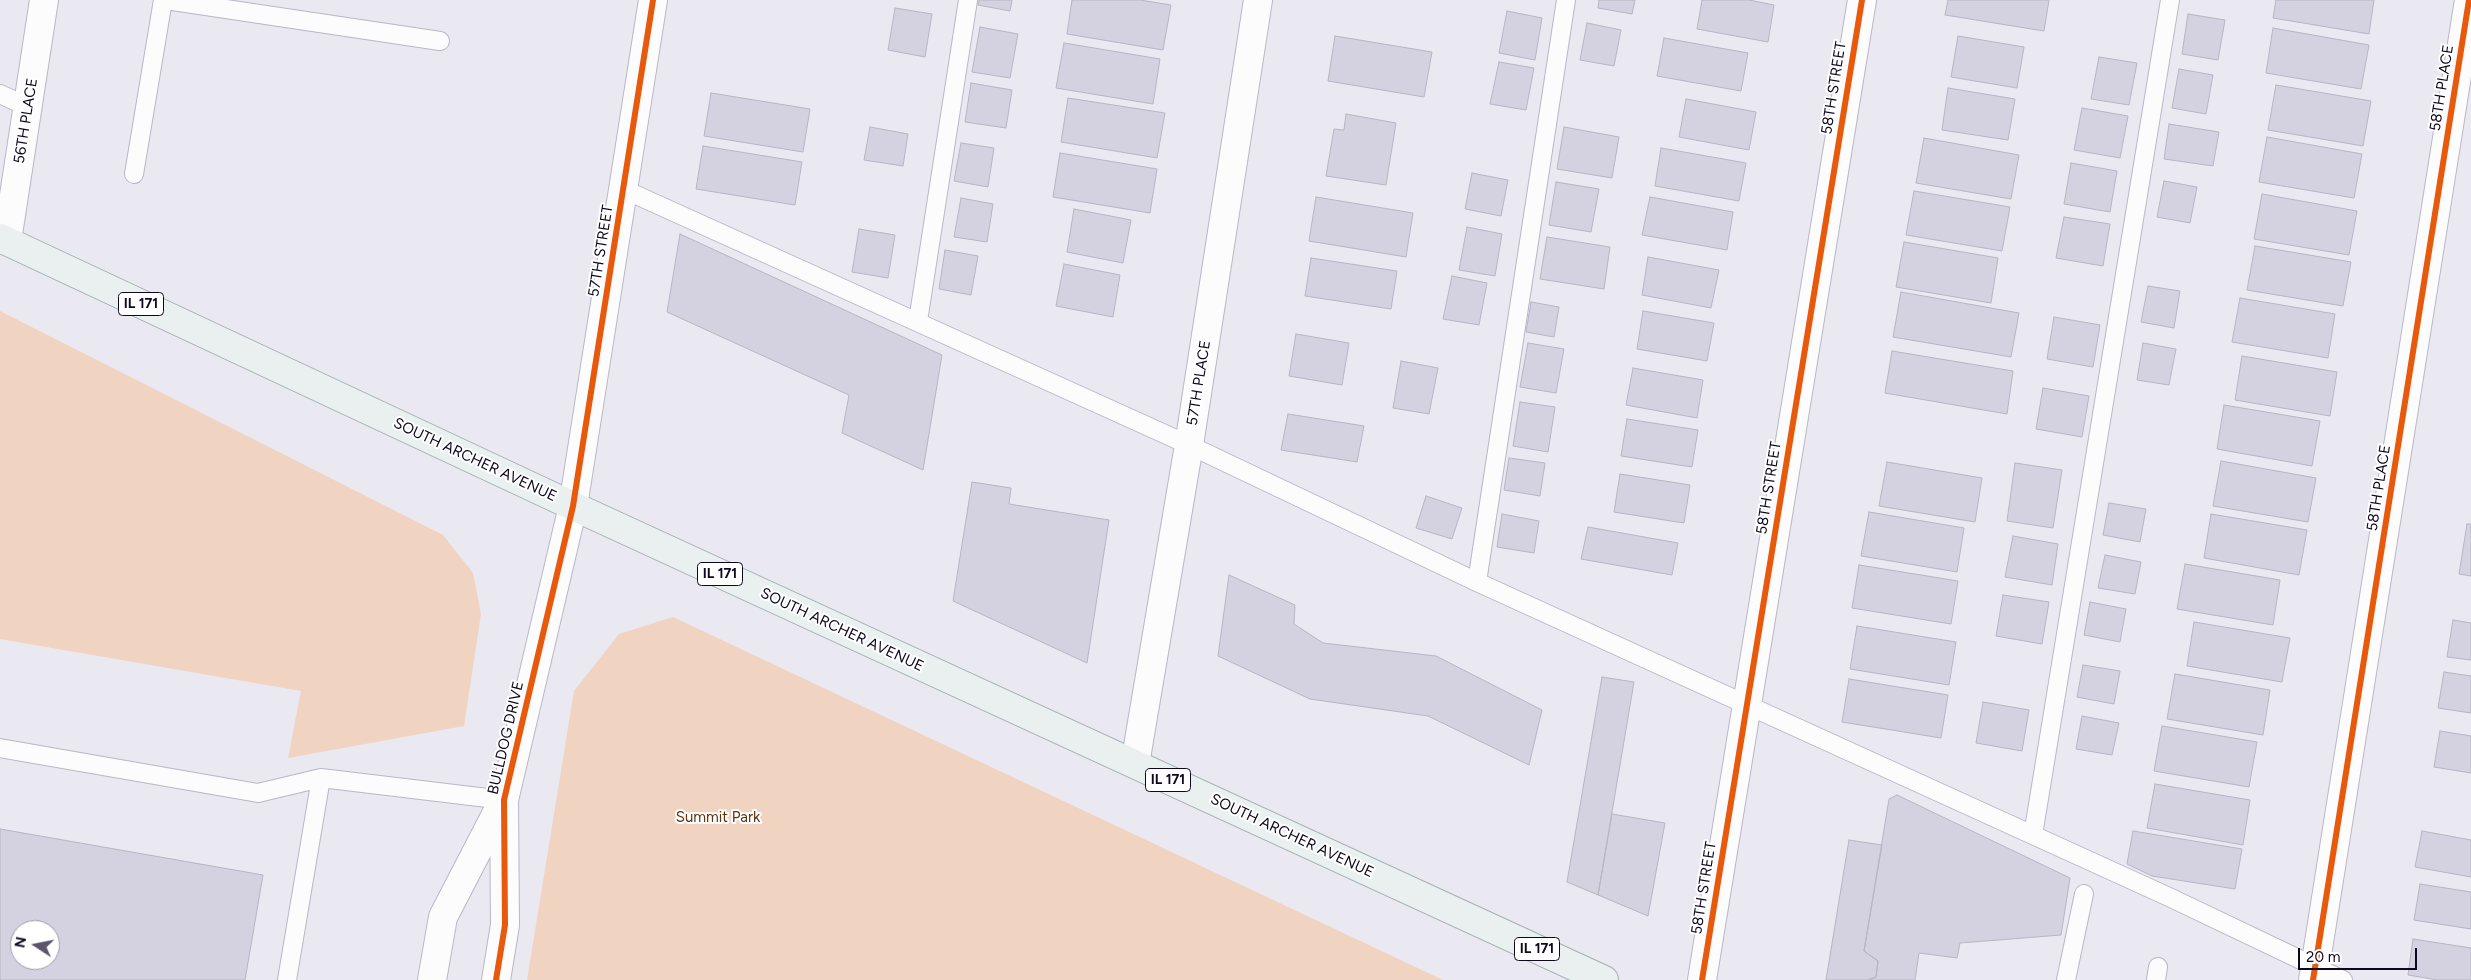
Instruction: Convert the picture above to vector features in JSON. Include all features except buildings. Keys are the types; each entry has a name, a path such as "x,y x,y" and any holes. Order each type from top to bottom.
{"main road":[{"name":"SOUTH ARCHER AVENUE","path":"4,240 573,506 1604,980"}],"street":[{"name":"56TH PLACE","path":"4,240 28,107 44,0"},
{"name":"57TH STREET","path":"573,506 653,0"},
{"name":"57TH PLACE","path":"1135,764 1189,445 1258,0"},
{"name":"58TH STREET","path":"1702,980 1862,0"},
{"name":"58TH PLACE","path":"2314,973 2469,0"},
{"name":"BULLDOG DRIVE","path":"432,980 444,917 504,800 573,506"},
{"name":"BULLDOG DRIVE","path":"496,980 506,925 504,800"}],"lane":[{"path":"134,174 165,0 440,41"},
{"path":"918,322 968,0"},
{"path":"1477,582 1566,0"},
{"path":"2033,835 2170,0"},
{"path":"0,94 28,107"},
{"path":"623,190 1189,445 1477,582 2033,835 2314,973 2343,980"},
{"path":"0,748 258,793 321,778 504,800"},
{"path":"287,980 321,778"},
{"path":"2066,980 2084,894"}],"green space":[{"path":"0,311 443,535 473,573 481,614 464,726 288,758 301,691 0,639"},
{"name":"Summit Park","path":"673,617 1443,980 527,980 574,691 619,634"}],"cycle path":[{"path":"496,980 505,925 504,800 573,506 653,0"},
{"path":"1702,980 1862,0"},
{"path":"2313,980 2469,0"}]}
